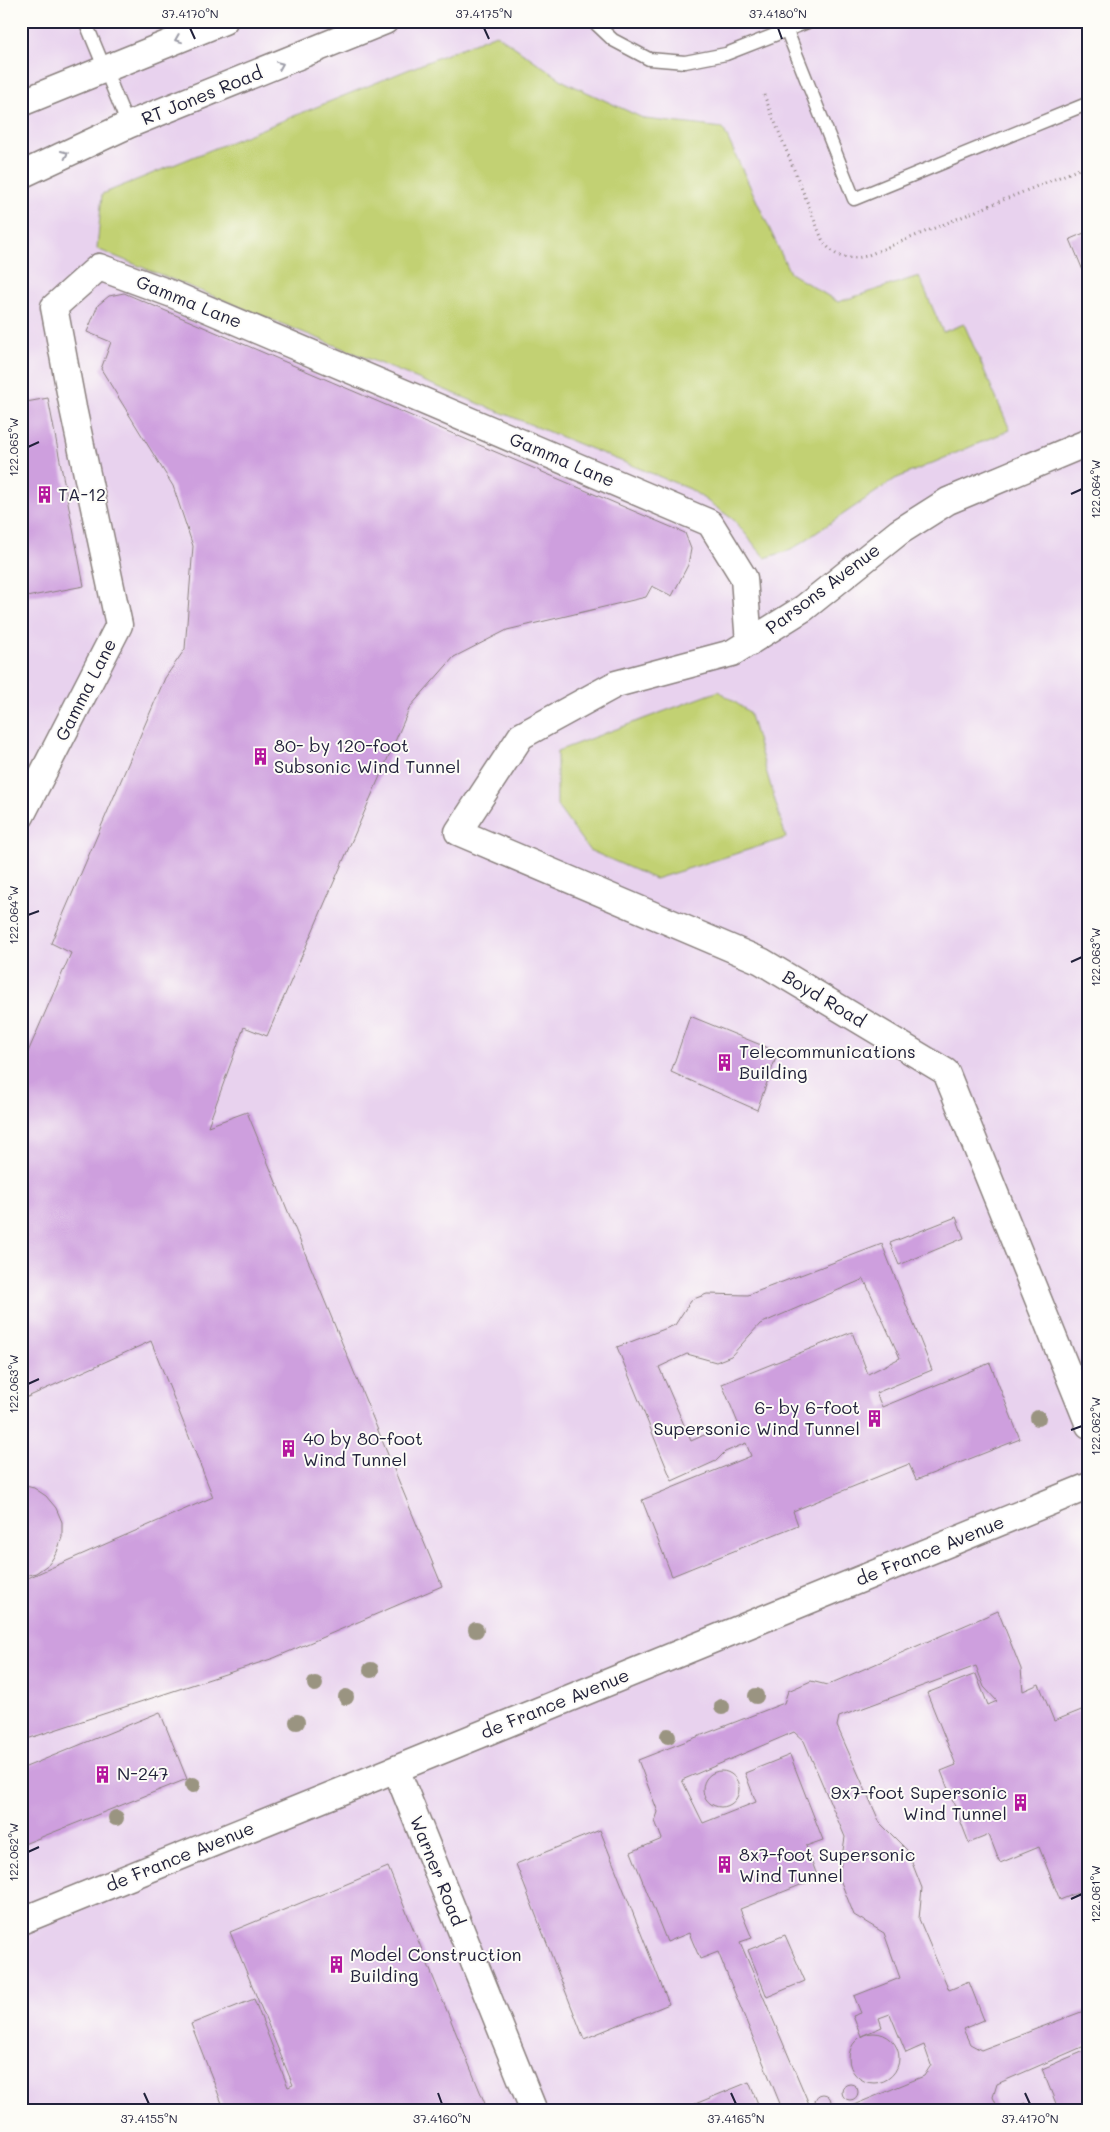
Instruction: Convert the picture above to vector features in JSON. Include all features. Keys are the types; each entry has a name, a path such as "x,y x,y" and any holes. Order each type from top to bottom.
{"street":[{"path":"21,103 224,21"},
{"name":"RT Jones Road","path":"21,175 128,125 385,21"},
{"name":"Gamma Lane","path":"21,816 119,625 73,408 54,307 99,267 172,294 710,522 744,578 749,643"},
{"name":"Parsons Avenue","path":"458,832 521,736 616,684 732,653 804,608 899,532 948,501 1089,442"},
{"name":"Boyd Road","path":"458,832 761,961 946,1072 1089,1425"},
{"name":"de France Avenue","path":"21,1921 396,1770 1089,1486"},
{"name":"Warner Road","path":"396,1770 534,2111"}],"lane":[{"path":"85,21 128,125"},
{"path":"593,21 613,40 649,59 685,62 726,54 810,21"},
{"path":"787,31 854,199 1089,103"}],"shaded area":[{"path":"21,21 1089,21 1089,2111 21,2111"}],"green space":[{"path":"496,34 565,82 645,119 723,128 790,273 838,302 919,276 943,332 964,324 1010,430 895,479 791,550 765,558 734,520 690,489 97,249 102,194"},
{"path":"719,691 749,712 786,838 655,879 589,850 557,806 557,751"}],"building":[{"path":"1089,231 1089,285 1070,239"},
{"name":"80- by 120-foot Subsonic Wind Tunnel","path":"124,293 685,533 691,549 688,565 672,596 652,586 646,597 507,630 454,657 410,707 267,1036 244,1027 208,1126 247,1112 442,1586 274,1658 21,1741 21,1581 213,1497 151,1341 21,1400 21,1068 71,953 51,943 165,678 185,649 193,546 173,486 101,369 111,342 87,332 98,305 109,296"},
{"name":"TA-12","path":"48,398 84,586 21,598 21,403"},
{"name":"Telecommunications Building","path":"690,1016 778,1052 757,1110 671,1072"},
{"path":"956,1217 964,1238 899,1265 890,1243"},
{"name":"6- by 6-foot Supersonic Wind Tunnel","path":"882,1244 932,1370 876,1393 882,1407 990,1363 1020,1439 916,1480 909,1464 793,1511 798,1525 672,1576 642,1500 751,1456 746,1443 725,1452 716,1461 672,1481 617,1347 675,1325 691,1300 707,1294 748,1295","holes":["864,1279 900,1358 868,1374 852,1332 722,1384 740,1428 720,1436 704,1435 691,1441 659,1367 687,1354 716,1362 731,1356 760,1324"]},
{"path":"21,1485 34,1488 46,1496 56,1508 62,1522 62,1537 57,1552 49,1564 36,1573 21,1577"},
{"path":"998,1611 1021,1669 1023,1691 1039,1684 1054,1721 1089,1707 1089,1926 1077,1893 1060,1900 1039,1847 1000,1863 989,1835 969,1843 941,1771 956,1765 927,1693 976,1674 988,1705 997,1701 984,1687 976,1666 839,1717 837,1726 880,1823 907,1850 922,1888 919,1919 949,1990 969,1982 984,2020 963,2029 970,2044 981,2050 1089,2009 1089,2044 997,2084 993,2097 999,2111 952,2111 942,2104 924,2111 839,2111 924,2076 931,2065 924,2045 906,2053 890,2014 879,2018 882,2027 861,2036 853,2016 861,2013 854,1996 900,1978 884,1933 854,1915 839,1877 845,1837 804,1741 794,1732 682,1780 703,1823 756,1802 745,1773 790,1755 823,1840 806,1846 818,1878 740,1909 752,1938 740,1942 812,2111 783,2111 718,1952 700,1959 689,1933 667,1942 631,1852 662,1839 655,1821 658,1812 638,1760 784,1703 788,1691 811,1681 827,1685"},
{"name":"N-247","path":"160,1712 187,1779 24,1844 21,1838 21,1769"},
{"path":"721,1771 728,1772 734,1776 738,1782 738,1796 734,1802 728,1806 721,1807 714,1806 708,1802 704,1796 703,1789 704,1782 708,1776 714,1772"},
{"path":"600,1830 669,2004 584,2039 516,1864"},
{"name":"Model Construction Building","path":"388,1867 488,2111 235,2111 234,2108 225,2111 191,2024 254,1999 288,2087 293,2085 230,1932"},
{"path":"785,1935 805,1981 767,1997 748,1950"},
{"path":"874,2033 892,2040 899,2058 892,2076 874,2083 856,2076 849,2058 856,2040"},
{"path":"1089,2049 1089,2111 1059,2111 1042,2069"},
{"path":"749,2082 761,2111 678,2111"},
{"path":"850,2084 856,2086 858,2092 856,2098 850,2100 844,2098 842,2092 844,2086"},
{"path":"823,2094 829,2096 831,2102 829,2108 823,2110 817,2108 815,2102 817,2096"},
{"path":"1025,2103 1028,2111 1006,2111"}],"place":[{"name":"TA-12","path":"44,495"},
{"name":"80- by 120-foot Subsonic Wind Tunnel","path":"260,756"},
{"name":"Telecommunications Building","path":"725,1062"},
{"name":"6- by 6-foot Supersonic Wind Tunnel","path":"874,1418"},
{"name":"40 by 80-foot Wind Tunnel","path":"289,1449"},
{"name":"N-247","path":"103,1774"},
{"name":"9x7-foot Supersonic Wind Tunnel","path":"1021,1803"},
{"name":"8x7-foot Supersonic Wind Tunnel","path":"725,1865"},
{"name":"Model Construction Building","path":"336,1965"}]}
